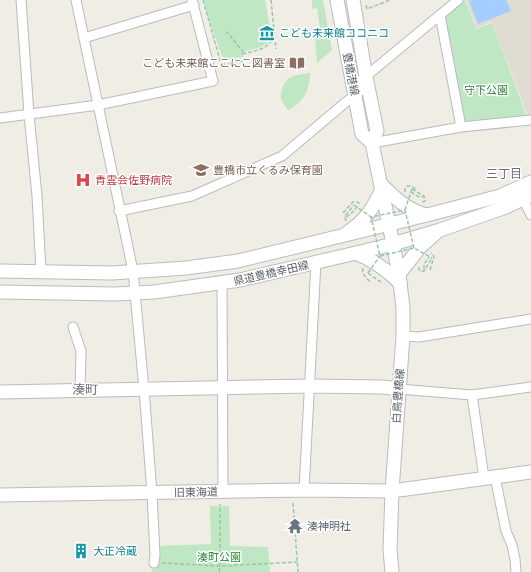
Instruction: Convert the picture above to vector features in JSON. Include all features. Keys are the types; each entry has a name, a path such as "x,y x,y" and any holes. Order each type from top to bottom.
{"main road":[{"name":"豊橋港線","path":"337,0 362,134 372,143"},
{"name":"豊橋港線","path":"353,0 377,131 372,143 393,244"},
{"name":"県道豊橋幸田線","path":"0,271 112,273 186,268 238,261 500,196 531,182"},
{"path":"344,235 369,213 375,204 381,186 412,210 427,215"},
{"name":"県道豊橋幸田線","path":"0,292 115,294 240,280 393,244 440,230 506,207 527,197"},
{"path":"356,253 400,278 421,246 440,230"},
{"name":"白鳥豊橋線","path":"392,572 390,550 392,491 403,336 403,308 400,278 393,244"},
{"path":"0,392 310,386 383,387 399,389"},
{"name":"旧東海道","path":"0,496 152,493 222,498 304,490 392,491 531,472"},
{"name":"白鳥豊橋線","path":"385,572 390,550"}],"street":[{"path":"22,0 29,114 37,196 41,271"},
{"path":"76,0 119,211 133,271 152,493 155,555 154,563"},
{"path":"119,211 192,196 282,156 458,0"},
{"path":"0,118 98,105 213,80 193,3 84,38"},
{"path":"440,15 462,126"},
{"path":"372,143 462,126 531,120"},
{"path":"527,197 531,215"},
{"path":"304,490 316,262"},
{"path":"222,283 222,498"},
{"path":"403,336 419,337 531,319"},
{"path":"73,327 80,351 80,390"},
{"path":"399,389 472,395 531,387"},
{"path":"472,395 490,477 506,531 512,545 516,572"}],"path":[{"path":"203,0 220,60 225,65 244,61"},
{"path":"271,0 276,49"},
{"path":"367,9 390,0"},
{"path":"226,33 227,32 243,53 263,49 275,38"},
{"path":"412,198 406,194 405,189 407,186 411,186 417,190"},
{"path":"414,248 405,210 412,189 424,196 425,201 418,201"},
{"path":"411,192 419,197 423,197"},
{"path":"343,213 351,202 356,201 360,207 353,216"},
{"path":"350,220 345,220 345,216 354,205 371,217 380,256"},
{"path":"346,217 357,207"},
{"path":"371,217 405,210"},
{"path":"368,273 380,256 414,248 432,258 425,270 422,272 418,269 422,262"},
{"path":"424,258 427,253 430,252 434,256 430,270"},
{"path":"424,269 424,264 429,257"},
{"path":"219,572 222,498"},
{"path":"293,503 298,572"},
{"path":"154,563 220,566 297,562"}],"shaded area":[{"path":"466,0 531,0 531,117 528,117 492,22 476,28"}],"green space":[{"path":"204,0 265,0 272,37 261,46 241,52 244,57 233,60 225,58 222,56 208,17"},
{"path":"312,0 323,0 332,50 317,63 315,37 321,36 317,8 312,9"},
{"name":"守下公園","path":"464,0 476,29 492,23 527,117 467,123 463,120 443,17"},
{"path":"310,73 309,85 305,95 294,107 288,110 281,98 281,93 286,81 300,74"},
{"name":"湊町公園","path":"210,506 229,506 230,546 268,547 270,572 151,572 157,560 157,546 211,544"}],"water":[{"path":"506,0 511,11 478,24 469,1"}],"place":[{"name":"こども未来館ココニコ","path":"267,33"},
{"name":"こども未来館ここにこ図書室","path":"297,63"},
{"name":"豊橋市立くるみ保育園","path":"201,170"},
{"name":"青雲会佐野病院","path":"83,180"},
{"name":"湊神明社","path":"295,526"},
{"name":"大正冷蔵","path":"81,551"}],"district":[{"name":"三丁目","path":"504,174"},
{"name":"湊町","path":"85,389"}]}
